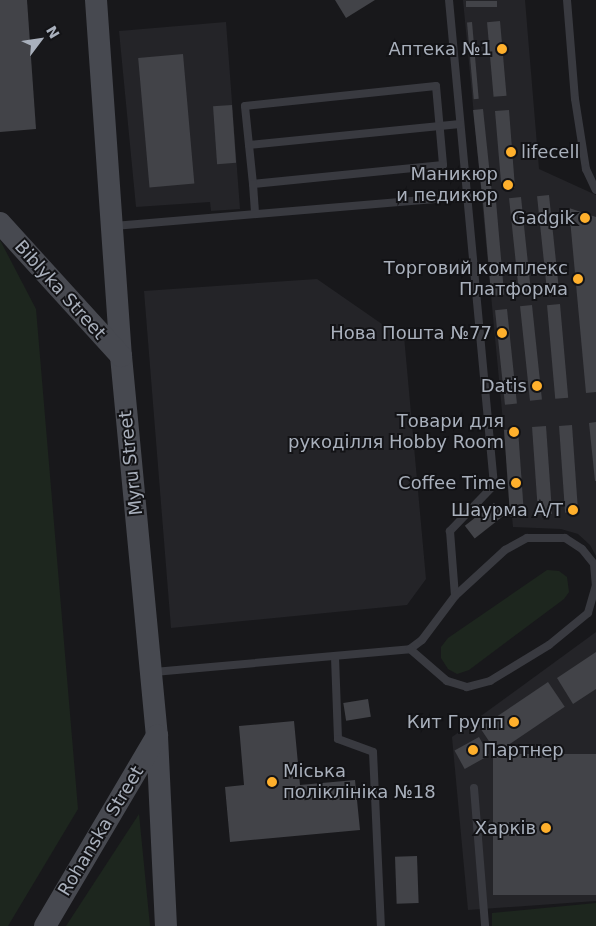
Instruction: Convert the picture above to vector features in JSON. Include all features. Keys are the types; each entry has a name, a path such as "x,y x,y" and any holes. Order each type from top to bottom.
{"street":[{"name":"Myru Street","path":"96,0 121,356 157,736 166,926"},
{"name":"Biblyka Street","path":"0,223 121,356"},
{"name":"Rohanska Street","path":"45,926 157,736"}],"lane":[{"path":"449,0 494,485 450,531 455,596"},
{"path":"567,0 575,99 586,169 596,190"},
{"path":"253,184 443,165 436,86 245,106 255,214"},
{"path":"249,145 460,124"},
{"path":"112,226 468,196"},
{"path":"152,672 410,649 422,640 455,596 505,550 527,538 565,538 582,549 594,564 596,585 588,613 549,645 490,681 467,687 447,680 410,649"},
{"path":"335,657 338,739 372,752 381,926"},
{"path":"474,788 485,926"}],"shaded area":[{"path":"463,0 525,0 539,169 596,195 596,556 590,545 578,534 561,529 513,527"},
{"path":"226,22 240,209 211,211 210,202 136,207 119,31"},
{"path":"0,240 36,309 78,809 8,926 0,926"},
{"path":"317,279 392,331 404,336 426,579 407,605 171,628 144,291"},
{"path":"547,570 559,571 567,577 569,592 564,599 469,670 457,674 448,669 441,658 441,647 448,638"},
{"path":"596,632 596,901 468,910 452,737"},
{"path":"139,814 150,926 66,926"},
{"path":"596,903 596,926 492,926 492,913"}],"building":[{"path":"0,0 27,0 36,129 0,132"},
{"path":"335,0 375,0 346,18"},
{"path":"466,1 497,1 497,7 466,7"},
{"path":"500,21 507,96 494,97 487,22"},
{"path":"467,22 472,22 479,99 474,99"},
{"path":"183,54 194,184 150,187 138,58"},
{"path":"232,105 236,163 217,164 213,106"},
{"path":"483,109 491,190 482,191 473,110"},
{"path":"509,110 515,188 509,188 501,182 495,111"},
{"path":"549,195 559,289 547,291 537,196"},
{"path":"521,197 531,292 519,294 509,198"},
{"path":"496,201 504,295 491,296 483,202"},
{"path":"569,208 596,217 596,392 586,393"},
{"path":"560,304 568,398 555,399 547,305"},
{"path":"532,305 542,399 530,401 520,306"},
{"path":"507,309 517,403 505,405 495,310"},
{"path":"596,422 596,481 595,481 589,423"},
{"path":"572,425 578,512 565,513 559,426"},
{"path":"546,426 552,514 538,515 532,427"},
{"path":"518,429 524,516 510,517 504,430"},
{"path":"494,503 504,516 475,538 465,526"},
{"path":"596,652 596,689 573,704 557,678"},
{"path":"548,682 565,707 497,753 480,728"},
{"path":"368,699 371,717 346,721 343,703"},
{"name":"Міська поліклініка №18","path":"294,721 300,785 355,780 360,830 230,842 225,787 244,785 239,726"},
{"path":"479,737 489,755 465,769 455,751"},
{"name":"Харків","path":"493,754 596,754 596,895 493,895"},
{"path":"417,856 419,903 397,904 395,857"}],"place":[{"name":"Аптека №1","path":"502,49"},
{"name":"lifecell","path":"511,152"},
{"name":"Маникюр и педикюр","path":"508,185"},
{"name":"Gadgik","path":"585,218"},
{"name":"Торговий комплекс Платформа","path":"578,279"},
{"name":"Нова Пошта №77","path":"502,333"},
{"name":"Datis","path":"537,386"},
{"name":"Товари для рукоділля Hobby Room","path":"514,432"},
{"name":"Coffee Time","path":"516,483"},
{"name":"Шаурма А/Т","path":"573,510"},
{"name":"Кит Групп","path":"514,722"},
{"name":"Партнер","path":"473,750"},
{"name":"Міська поліклініка №18","path":"272,782"},
{"name":"Харків","path":"546,828"}]}
